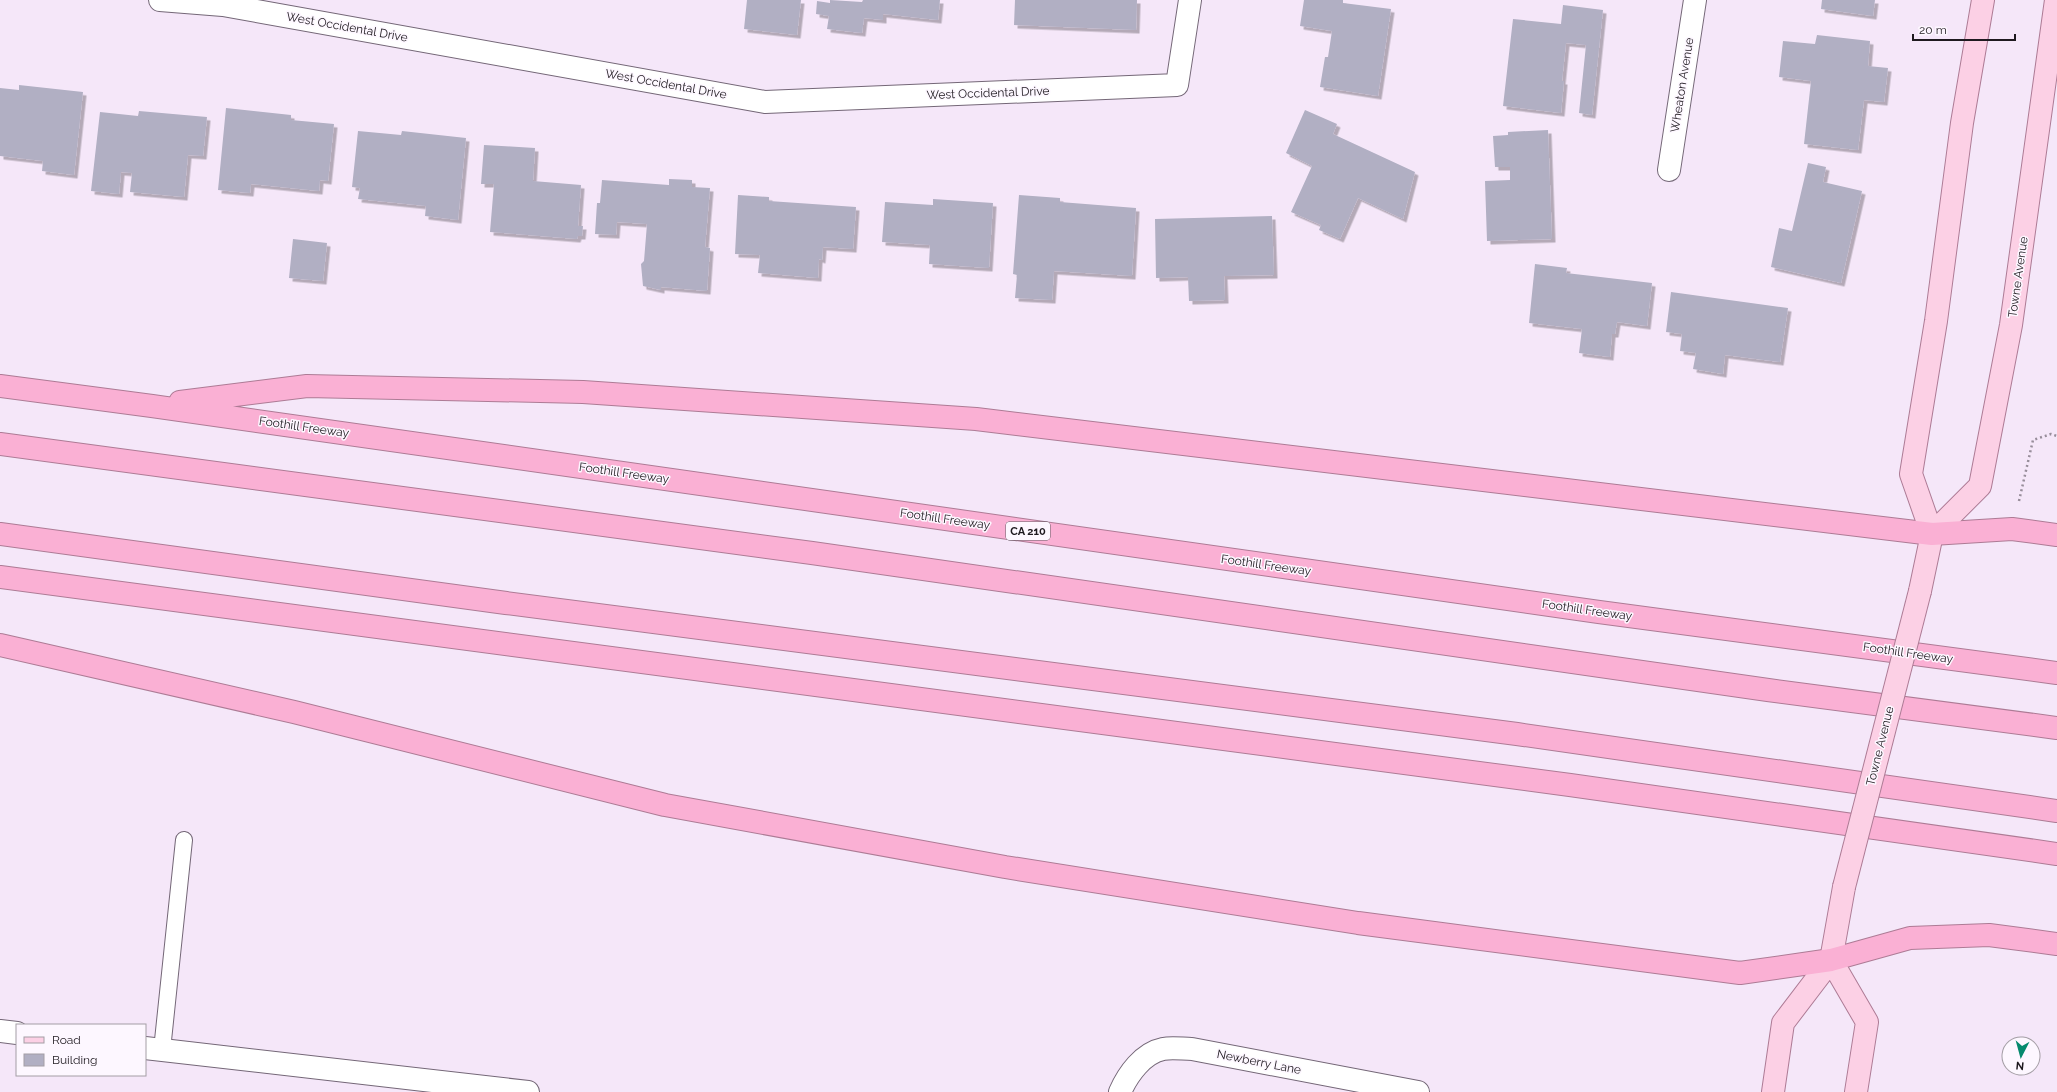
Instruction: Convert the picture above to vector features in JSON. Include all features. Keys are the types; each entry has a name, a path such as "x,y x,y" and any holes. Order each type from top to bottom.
{"highway":[{"name":"Foothill Freeway","path":"0,386 152,406 1599,612 2057,673"},
{"path":"152,406 307,386 583,392 976,418 1932,534 2012,529 2057,535"},
{"path":"0,444 812,553 1768,690 2057,728"},
{"path":"0,534 514,604 1517,734 2057,811"},
{"path":"0,577 1570,785 2057,854"},
{"path":"0,646 294,712 665,806 1005,867 1358,923 1740,973 1830,960 1910,938 1989,935 2057,944"}],"main road":[{"path":"1932,534 1911,474 1936,321 1962,124 1983,0"},
{"name":"Towne Avenue","path":"1773,1092 1783,1023 1830,960 1844,887 1920,591 1932,534 1980,486 2011,324 2056,0"},
{"path":"1830,960 1867,1022 1856,1092"}],"street":[{"name":"West Occidental Drive","path":"160,0 223,2 765,102 1177,85 1190,0"},
{"name":"Wheaton Avenue","path":"1669,170 1695,0"},
{"path":"0,1031 16,1033"},
{"path":"153,1049 379,1083 528,1092"},
{"name":"Newberry Lane","path":"1120,1092 1127,1077 1147,1056 1163,1049 1192,1049 1418,1092"}],"lane":[{"path":"153,1049 184,840"}],"path":[{"path":"2012,529 2033,440 2051,434 2057,436"}],"building":[{"path":"747,0 801,0 797,35 744,29"},
{"path":"830,0 862,2 863,0 940,0 938,20 883,14 883,20 864,18 862,33 827,29 829,16 816,14 817,1 830,3"},
{"path":"1015,0 1137,0 1136,30 1014,25"},
{"path":"1304,0 1343,0 1343,3 1391,9 1378,96 1320,87 1325,57 1328,57 1332,31 1300,26"},
{"path":"1822,0 1875,0 1873,16 1821,9"},
{"path":"1563,5 1603,10 1592,115 1579,113 1586,45 1566,43 1562,81 1564,81 1561,113 1503,106 1513,19 1561,24"},
{"path":"1817,35 1870,41 1868,66 1888,68 1884,102 1864,100 1858,150 1804,144 1811,81 1779,77 1783,41 1815,44"},
{"path":"19,85 83,92 74,175 42,171 43,161 0,156 0,88 19,90"},
{"path":"226,108 291,115 291,120 334,124 328,181 320,180 319,191 251,184 250,193 218,190"},
{"path":"1305,110 1337,124 1333,134 1415,172 1403,219 1358,198 1340,239 1319,230 1321,225 1291,212 1312,166 1286,153"},
{"path":"139,111 207,117 203,156 188,155 184,197 130,192 132,173 121,172 119,194 91,191 100,112 138,116"},
{"path":"1548,130 1552,239 1487,241 1485,181 1510,180 1510,167 1495,167 1493,136 1508,135 1508,132"},
{"path":"358,131 401,135 402,131 466,138 458,220 425,216 426,206 358,199 360,188 352,187"},
{"path":"484,145 535,148 533,181 581,185 578,226 583,226 582,236 578,236 577,239 490,232 494,184 481,184"},
{"path":"1808,163 1826,167 1823,182 1862,191 1841,283 1771,267 1779,228 1792,231"},
{"path":"669,179 692,180 692,187 710,188 705,247 710,248 707,291 661,287 661,290 643,286 641,264 644,261 647,224 617,222 616,235 595,234 597,203 600,203 602,180 669,185"},
{"path":"738,195 769,197 769,201 856,207 853,249 823,247 822,260 819,259 818,278 758,273 760,255 735,254"},
{"path":"1019,195 1060,198 1060,202 1136,208 1132,276 1054,271 1052,300 1015,298 1017,275 1013,274"},
{"path":"933,199 993,203 989,268 929,264 930,245 882,242 885,202 933,205"},
{"path":"1272,216 1274,275 1224,276 1225,300 1189,301 1188,277 1156,278 1155,219"},
{"path":"293,239 327,243 323,281 289,278"},
{"path":"1535,264 1567,268 1566,273 1652,283 1647,326 1617,322 1615,334 1612,334 1610,357 1579,353 1582,329 1529,323"},
{"path":"1671,292 1788,308 1780,362 1725,355 1723,374 1693,369 1696,353 1680,351 1682,334 1666,332"}]}
